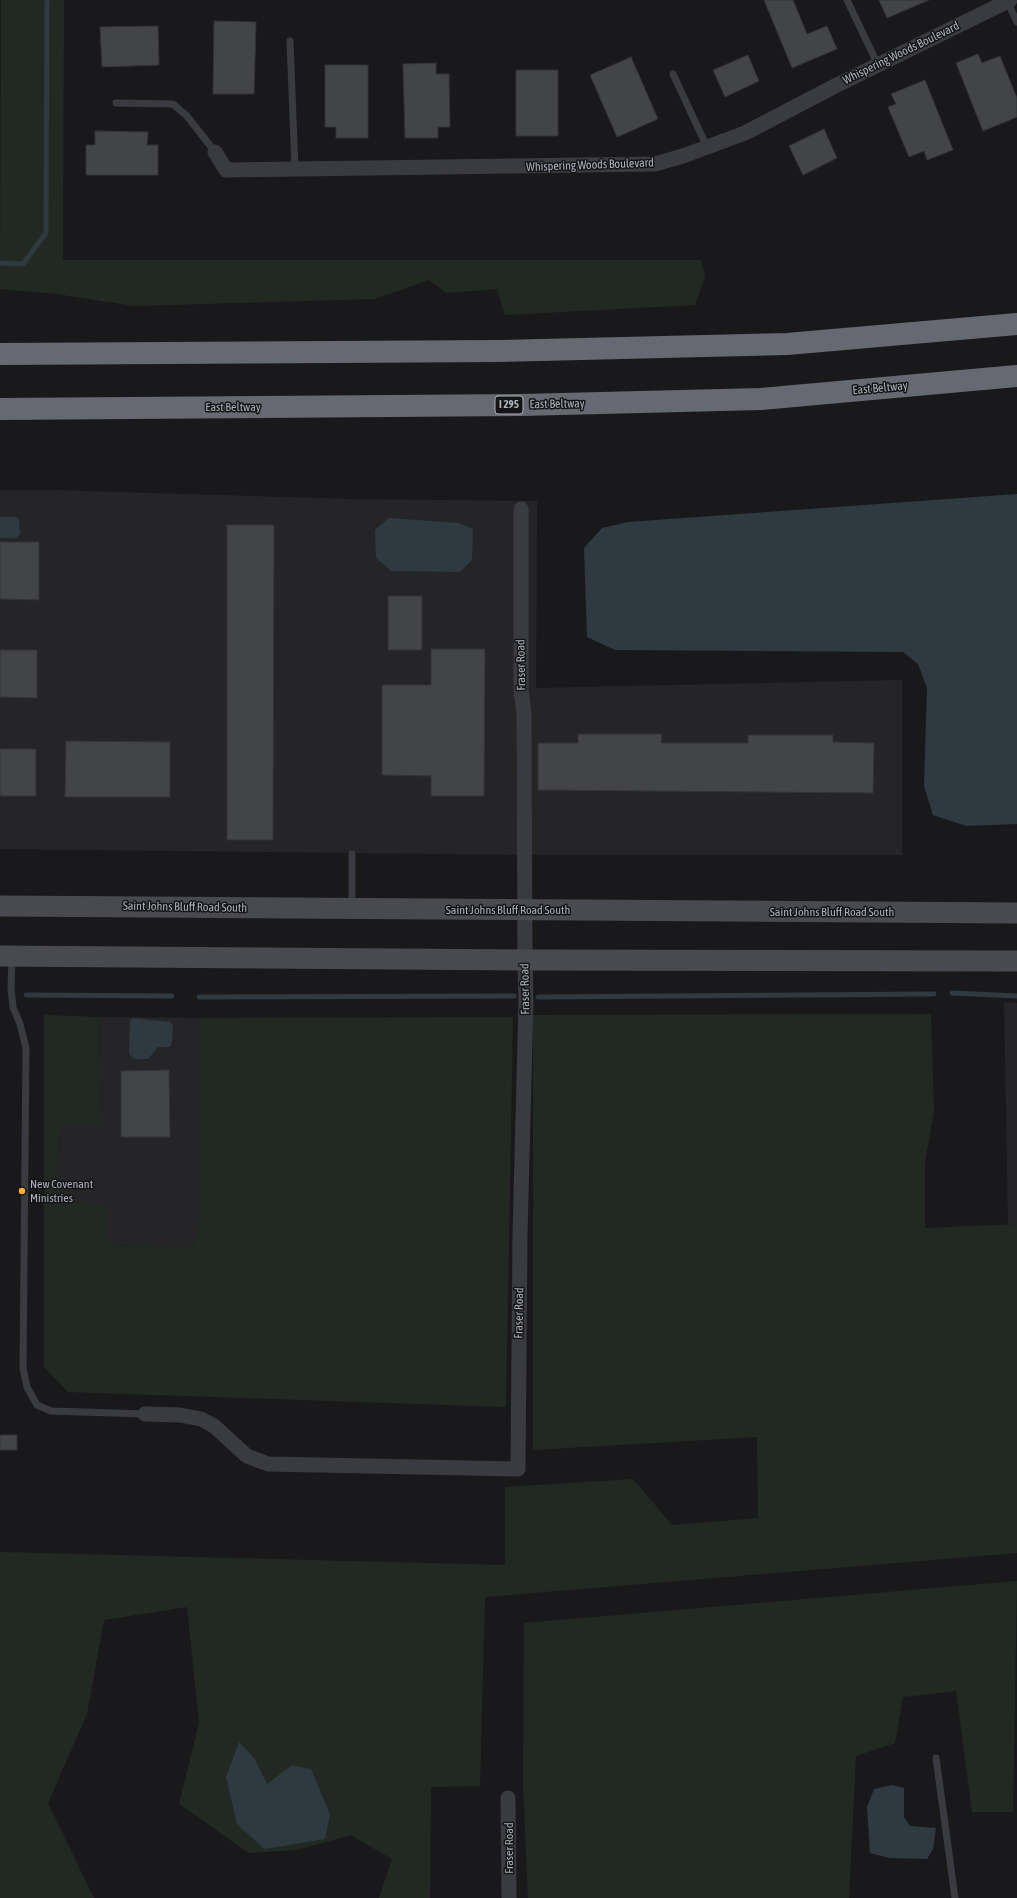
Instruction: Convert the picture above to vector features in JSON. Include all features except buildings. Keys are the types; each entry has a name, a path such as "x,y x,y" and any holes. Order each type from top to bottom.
{"highway":[{"path":"0,354 499,351 787,344 1017,324"},
{"name":"East Beltway","path":"0,409 520,405 761,399 1017,376"}],"main road":[{"name":"Saint Johns Bluff Road South","path":"0,906 1017,913"},
{"path":"6,956 525,960 1017,961"}],"street":[{"name":"Whispering Woods Boulevard","path":"215,152 226,170 655,164 745,133 878,65 1009,1"},
{"name":"Fraser Road","path":"145,1414 180,1415 201,1418 214,1426 247,1456 268,1464 518,1469 520,1235 526,1001 524,713 520,691 521,510"},
{"name":"Fraser Road","path":"508,1798 509,1898"}],"lane":[{"path":"847,0 878,65"},
{"path":"1009,1 1017,22"},
{"path":"290,41 294,169"},
{"path":"673,74 707,147"},
{"path":"116,103 173,104 187,116 215,152"},
{"path":"352,854 352,909"},
{"path":"6,956 13,1007 20,1024 26,1048 23,1368 27,1387 36,1405 51,1411 145,1414"},
{"path":"936,1758 955,1898"}],"shaded area":[{"path":"1,0 64,0 63,260 701,260 705,276 695,305 505,315 497,289 446,293 429,280 375,299 134,306 56,294 0,289"},
{"path":"0,490 52,490 349,499 537,501 536,688 902,680 902,855 536,855 0,849"},
{"path":"1017,494 1017,824 966,826 933,815 924,786 927,688 918,664 903,652 615,650 587,637 584,548 602,528 628,522"},
{"path":"0,517 16,517 19,520 20,533 17,538 0,538"},
{"path":"389,518 459,523 473,529 472,560 460,572 391,571 376,558 375,530"},
{"path":"1004,1002 1017,1003 1017,1224 1008,1224"},
{"path":"931,1014 934,1111 925,1162 925,1228 1017,1224 1017,1553 485,1597 480,1786 431,1787 430,1898 379,1898 392,1859 351,1835 297,1850 249,1853 179,1804 199,1723 187,1607 104,1620 87,1714 48,1803 94,1898 0,1898 0,1552 505,1565 505,1487 633,1479 672,1525 758,1518 757,1437 533,1450 533,1015"},
{"path":"44,1015 99,1017 101,1124 62,1124 57,1165 61,1200 106,1206 109,1245 193,1247 201,1218 201,1018 513,1017 506,1407 68,1392 44,1367"},
{"path":"99,1017 201,1018 201,1218 193,1247 109,1245 61,1200 57,1165 62,1124 101,1124"},
{"path":"133,1018 170,1022 173,1026 170,1047 158,1047 148,1059 134,1059 129,1054 130,1020"},
{"path":"1017,1581 1013,1812 972,1812 956,1691 903,1697 895,1743 856,1756 849,1898 528,1898 523,1785 524,1623"},
{"path":"239,1742 255,1759 267,1784 292,1765 311,1769 330,1814 325,1839 264,1849 237,1824 226,1777"},
{"path":"892,1785 904,1788 904,1817 910,1826 936,1828 933,1849 927,1859 890,1858 870,1853 867,1807 874,1789"}],"waterway":[{"path":"0,263 23,264 46,233 47,0"},
{"path":"952,993 1017,996"},
{"path":"538,997 934,994"},
{"path":"26,995 172,996"},
{"path":"199,997 514,996"}],"place":[{"name":"New Covenant Ministries","path":"22,1191"}]}
